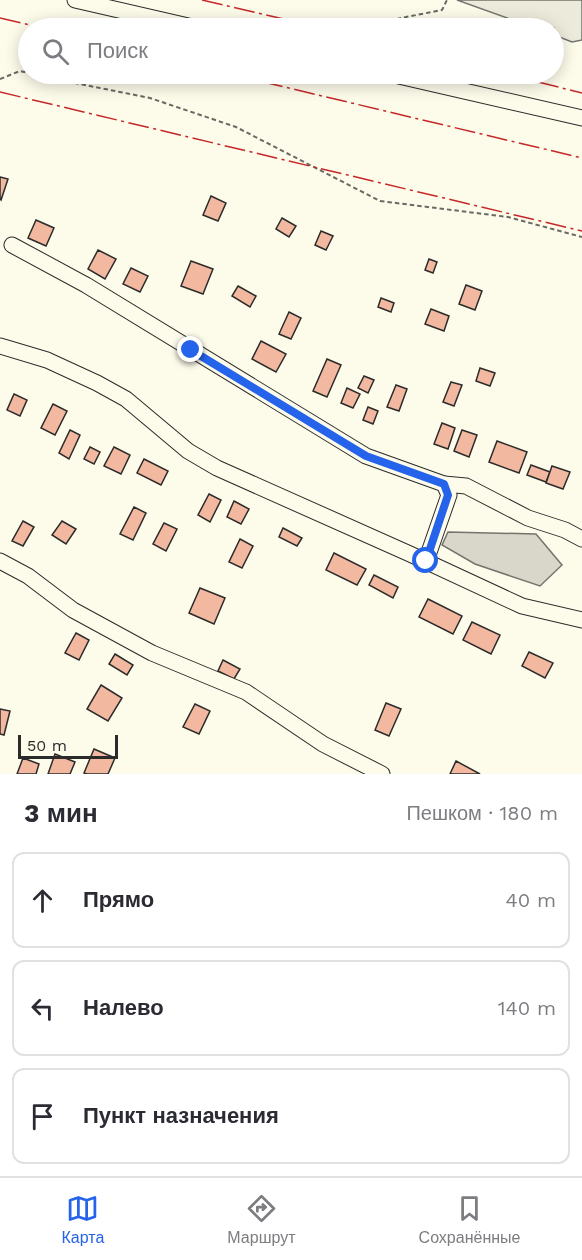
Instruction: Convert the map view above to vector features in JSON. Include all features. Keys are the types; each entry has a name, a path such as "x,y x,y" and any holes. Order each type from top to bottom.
{"street":[{"path":"75,0 153,18"},
{"path":"434,84 582,118"},
{"path":"12,245 87,285 366,456 444,484 466,486 528,518 565,530 582,539"},
{"path":"0,346 47,360 126,399 188,451 217,468 522,606 582,620"},
{"path":"426,561 448,495 444,484"},
{"path":"0,561 28,576 73,610 152,653 246,692 323,744 382,774"}],"path":[{"path":"401,18 441,10 447,0"},
{"path":"0,79 18,73"},
{"path":"82,84 150,98 236,128 380,201 508,217 582,237"}],"shaded area":[{"path":"457,0 582,0 582,40 572,42 564,39 564,18 507,18"},
{"path":"448,532 536,534 562,565 540,586 475,564 442,545"}],"building":[{"path":"0,177 8,179 1,200 0,199"},
{"path":"211,196 226,203 218,221 203,215"},
{"path":"282,218 296,226 289,237 276,229"},
{"path":"36,220 54,228 46,246 28,238"},
{"path":"321,231 333,236 326,250 315,245"},
{"path":"98,250 116,259 105,279 88,269"},
{"path":"429,259 437,262 433,273 425,270"},
{"path":"191,261 213,269 203,294 181,286"},
{"path":"131,268 148,276 140,292 123,284"},
{"path":"466,285 482,291 475,310 459,304"},
{"path":"238,286 256,296 250,307 232,296"},
{"path":"381,298 394,303 391,312 378,307"},
{"path":"431,309 449,316 444,331 425,324"},
{"path":"289,312 301,318 291,339 279,334"},
{"path":"261,341 286,354 276,372 252,359"},
{"path":"327,359 341,365 327,397 313,391"},
{"path":"480,368 495,373 490,386 476,381"},
{"path":"364,376 374,380 368,393 358,388"},
{"path":"451,382 462,385 454,406 443,402"},
{"path":"396,385 407,389 399,411 387,407"},
{"path":"347,388 360,394 353,408 341,403"},
{"path":"14,394 27,400 20,416 7,410"},
{"path":"53,404 67,411 55,435 41,428"},
{"path":"368,407 378,411 373,424 363,420"},
{"path":"442,423 455,428 448,449 434,444"},
{"path":"70,430 80,435 69,459 59,453"},
{"path":"462,430 477,435 469,457 454,451"},
{"path":"497,441 527,452 519,473 489,462"},
{"path":"90,447 100,452 94,464 84,459"},
{"path":"114,447 130,455 121,474 104,466"},
{"path":"144,459 168,471 161,485 137,473"},
{"path":"531,465 550,472 546,482 527,475"},
{"path":"552,466 570,472 563,489 546,483"},
{"path":"209,494 221,500 210,522 198,515"},
{"path":"234,501 249,509 241,524 227,517"},
{"path":"134,507 146,513 133,540 120,534"},
{"path":"23,521 34,527 23,546 12,541"},
{"path":"62,521 76,529 66,544 52,535"},
{"path":"164,523 177,529 166,551 153,544"},
{"path":"283,528 302,538 297,546 279,537"},
{"path":"240,539 253,546 242,568 229,562"},
{"path":"334,553 366,569 357,585 326,570"},
{"path":"374,575 398,587 393,598 369,585"},
{"path":"200,588 225,598 214,624 189,613"},
{"path":"428,599 462,616 453,634 419,617"},
{"path":"472,622 500,635 491,654 463,640"},
{"path":"76,633 89,640 79,660 65,653"},
{"path":"529,652 553,663 545,678 522,666"},
{"path":"115,654 133,665 127,675 109,664"},
{"path":"223,660 240,669 234,679 218,671"},
{"path":"101,685 122,698 108,721 87,709"},
{"path":"386,703 401,709 389,736 375,730"},
{"path":"195,704 210,711 199,734 183,727"},
{"path":"0,709 10,711 4,735 0,734"},
{"path":"94,749 115,758 108,774 84,773"},
{"path":"55,754 75,762 70,774 48,774"},
{"path":"23,758 39,764 36,774 17,774"},
{"path":"456,761 480,774 450,774"}],"power":[{"path":"202,0 279,18"},
{"path":"0,18 18,22"},
{"path":"272,84 582,158"},
{"path":"546,84 582,93"},
{"path":"0,92 582,231"}],"route":[{"path":"191,350 366,456 444,484 448,495 426,561"}]}
